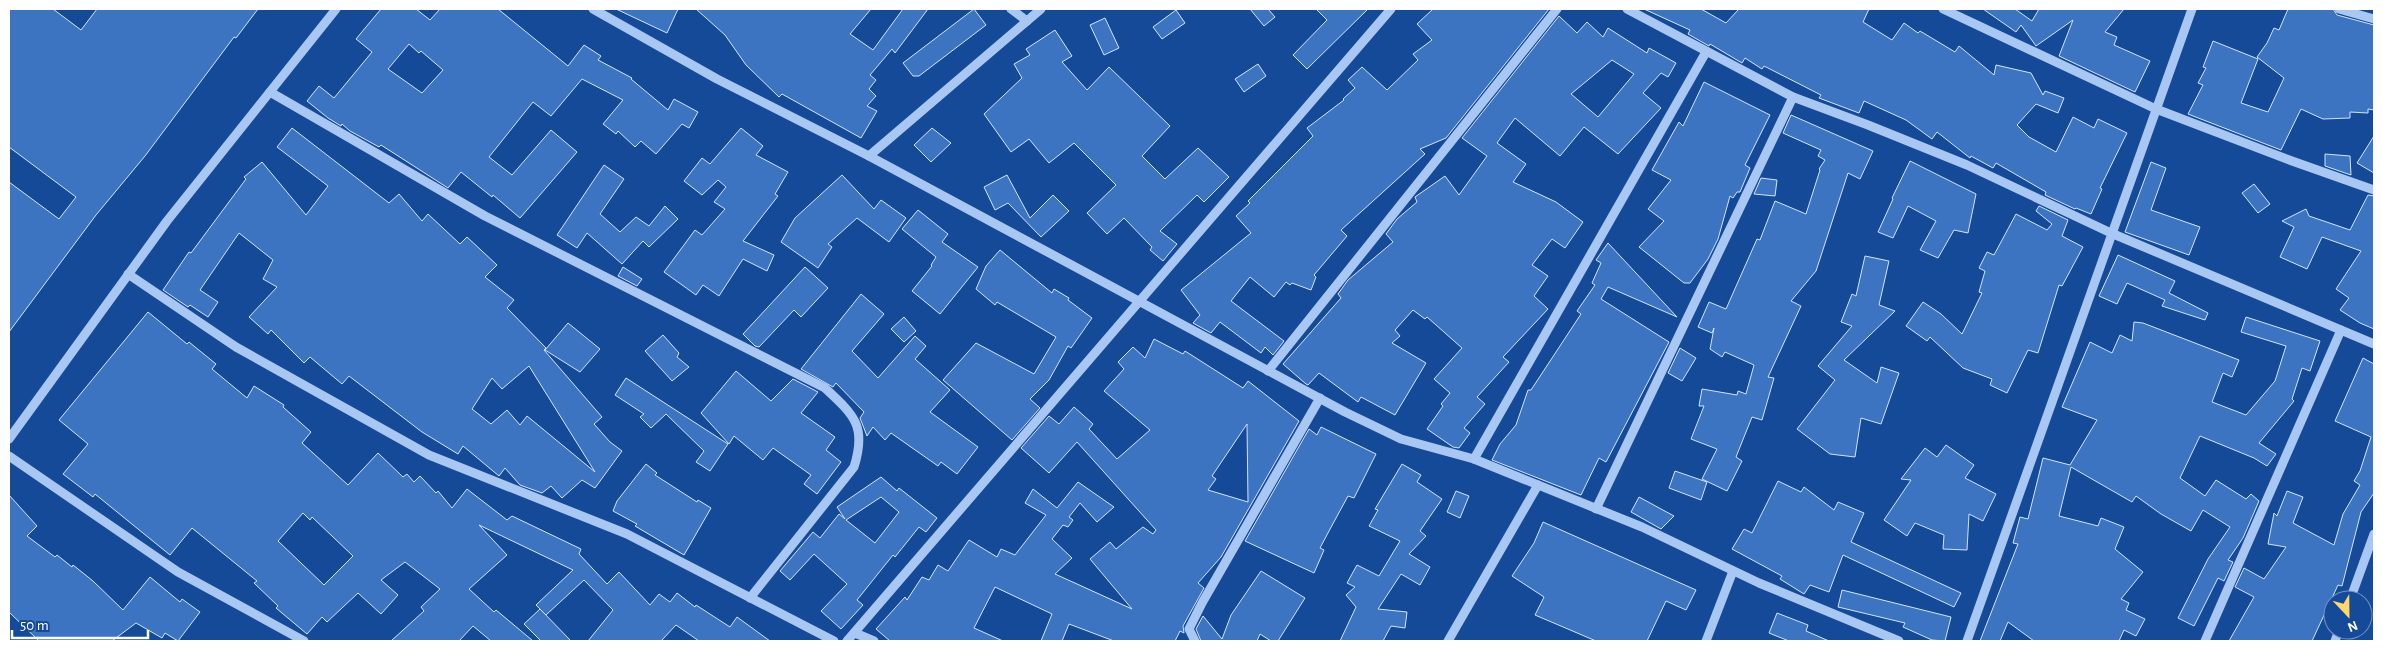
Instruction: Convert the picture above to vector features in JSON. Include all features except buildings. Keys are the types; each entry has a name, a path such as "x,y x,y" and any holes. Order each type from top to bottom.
{"street":[{"path":"9,439 167,221 336,9"},
{"path":"593,9 717,79 869,156 1140,300 1268,371 1401,439 1474,459 1642,528 1733,571 1899,641"},
{"path":"1011,9 1027,21"},
{"path":"869,156 1041,9"},
{"path":"846,641 855,633 1391,9"},
{"path":"1268,371 1557,9"},
{"path":"1627,9 1793,97 1967,165 2111,233 2374,344"},
{"path":"1943,9 2156,109 2374,190"},
{"path":"1967,641 2192,9"},
{"path":"2339,9 2374,19"},
{"path":"1474,459 1706,52"},
{"path":"270,92 485,216 825,388 850,411 860,432 861,447 854,467 750,598"},
{"path":"1596,509 1793,97"},
{"path":"128,274 236,348 429,455 627,534 834,641"},
{"path":"2205,641 2341,330"},
{"path":"1195,641 1189,629 1320,398"},
{"path":"9,456 178,572 304,641"},
{"path":"1448,641 1538,486"},
{"path":"2354,590 2374,534"},
{"path":"1706,641 1733,571"},
{"path":"855,633 874,641"}]}
